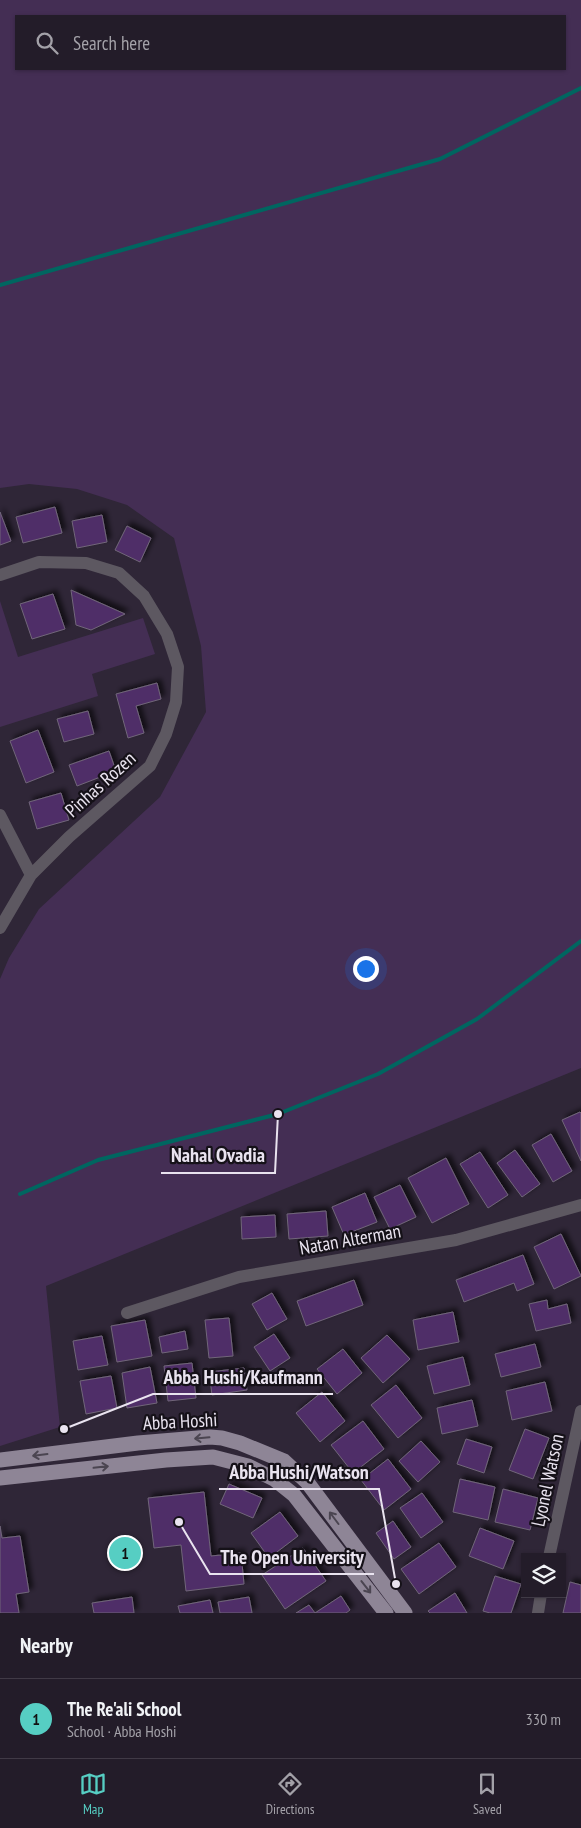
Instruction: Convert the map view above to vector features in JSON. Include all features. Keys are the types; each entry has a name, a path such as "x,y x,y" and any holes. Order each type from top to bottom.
{"main road":[{"name":"Abba Hoshi","path":"0,1460 138,1443 210,1437 248,1445 284,1461 308,1482 404,1613"},
{"name":"Abba Hoshi","path":"0,1478 214,1457 248,1466 274,1479 294,1495 386,1613"}],"street":[{"name":"Pinhas Rozen","path":"0,575 39,562 86,563 119,573 144,596 167,634 178,667 176,702 166,734 150,766 69,837 31,875 0,928"},
{"path":"0,815 31,875"},
{"name":"Natan Alterman","path":"127,1313 239,1277 456,1240 577,1209"},
{"name":"Lyonel Watson","path":"550,1553 581,1411"},
{"path":"538,1613 540,1598"}],"shaded area":[{"path":"0,0 581,0 581,1068 46,1286 60,1427 0,1446 0,979 9,958 39,909 160,797 206,712 201,646 174,538 127,505 77,489 29,484 0,488"},
{"path":"0,601 18,657 143,618 155,654 92,674 98,696 0,727"}],"building":[{"path":"55,507 62,533 23,543 16,517"},
{"path":"0,512 11,541 0,545"},
{"path":"102,515 107,542 77,548 72,521"},
{"path":"127,526 151,538 140,562 115,550"},
{"path":"71,590 125,614 91,630 76,625"},
{"path":"53,594 65,629 32,639 20,604"},
{"path":"157,683 161,699 136,706 144,733 128,738 116,694"},
{"path":"88,711 94,734 64,742 57,719"},
{"path":"38,730 54,772 26,783 10,741"},
{"path":"109,751 116,771 77,786 69,765"},
{"path":"61,793 69,820 37,829 29,802"},
{"path":"581,1113 581,1161 562,1120"},
{"path":"551,1134 572,1171 553,1182 532,1145"},
{"path":"515,1150 540,1184 522,1197 497,1163"},
{"path":"480,1152 508,1195 488,1208 460,1164"},
{"path":"446,1158 469,1204 432,1223 408,1178"},
{"path":"400,1185 416,1217 390,1229 374,1197"},
{"path":"365,1193 377,1222 344,1235 332,1207"},
{"path":"326,1211 328,1236 289,1239 287,1214"},
{"path":"275,1215 276,1237 242,1239 241,1217"},
{"path":"561,1234 581,1276 554,1289 534,1247"},
{"path":"523,1255 534,1284 517,1291 514,1283 464,1302 456,1280"},
{"path":"354,1280 363,1305 306,1326 297,1301"},
{"path":"272,1293 287,1319 267,1330 252,1304"},
{"path":"547,1300 548,1309 567,1304 571,1323 536,1331 529,1304"},
{"path":"453,1312 459,1342 418,1350 413,1320"},
{"path":"229,1318 233,1356 209,1358 205,1320"},
{"path":"145,1320 152,1356 117,1362 111,1326"},
{"path":"185,1331 188,1349 162,1353 159,1337"},
{"path":"274,1334 290,1358 270,1371 254,1347"},
{"path":"387,1335 410,1359 383,1383 361,1358"},
{"path":"102,1336 108,1365 78,1370 73,1341"},
{"path":"535,1344 541,1367 501,1377 495,1354"},
{"path":"343,1349 362,1373 337,1394 317,1369"},
{"path":"463,1357 470,1385 434,1394 427,1366"},
{"path":"192,1363 196,1398 168,1401 164,1366"},
{"path":"150,1367 157,1403 127,1408 122,1373"},
{"path":"244,1368 247,1390 212,1395 209,1372"},
{"path":"111,1376 117,1408 86,1414 80,1381"},
{"path":"545,1382 552,1411 512,1420 506,1391"},
{"path":"396,1385 422,1418 398,1438 371,1405"},
{"path":"322,1392 345,1421 320,1442 296,1413"},
{"path":"472,1400 478,1426 442,1434 437,1408"},
{"path":"363,1421 384,1449 353,1473 331,1445"},
{"path":"525,1429 549,1438 533,1479 509,1470"},
{"path":"466,1439 492,1447 484,1473 457,1464"},
{"path":"421,1441 440,1462 418,1482 399,1461"},
{"path":"388,1459 411,1489 384,1510 361,1480"},
{"path":"460,1479 495,1487 488,1520 453,1512"},
{"path":"229,1484 262,1498 253,1518 220,1504"},
{"path":"503,1489 538,1498 530,1530 495,1522"},
{"path":"204,1492 211,1556 241,1553 244,1584 186,1591 181,1545 154,1548 148,1498"},
{"path":"422,1493 443,1522 421,1538 400,1508"},
{"path":"280,1512 298,1536 269,1558 251,1533"},
{"path":"393,1521 411,1547 394,1559 376,1533"},
{"path":"0,1526 2,1538 20,1536 29,1592 16,1594 19,1613 0,1613"},
{"path":"480,1528 514,1541 503,1569 469,1556"},
{"path":"439,1543 456,1567 419,1594 401,1569"},
{"path":"303,1548 326,1581 285,1609 262,1575"},
{"path":"495,1576 521,1584 511,1613 483,1611"},
{"path":"570,1582 581,1585 581,1613 563,1613"},
{"path":"455,1593 467,1613 430,1613 428,1611"},
{"path":"341,1596 350,1610 346,1613 315,1613"},
{"path":"132,1597 134,1613 94,1613 92,1603"},
{"path":"249,1597 252,1613 220,1613 218,1602"},
{"path":"210,1600 213,1613 180,1613 178,1606"},
{"path":"309,1605 315,1613 296,1613"}],"waterway":[{"path":"0,285 440,159 581,88"},
{"path":"20,1194 98,1160 278,1114 378,1074 477,1019 581,941"}],"place":[{"name":"Nahal Ovadia","path":"278,1114"},
{"name":"Abba Hushi/Kaufmann","path":"64,1429"},
{"name":"The Open University","path":"179,1522"},
{"name":"The Re'ali School","path":"125,1553"},
{"name":"Abba Hushi/Watson","path":"396,1584"}]}
